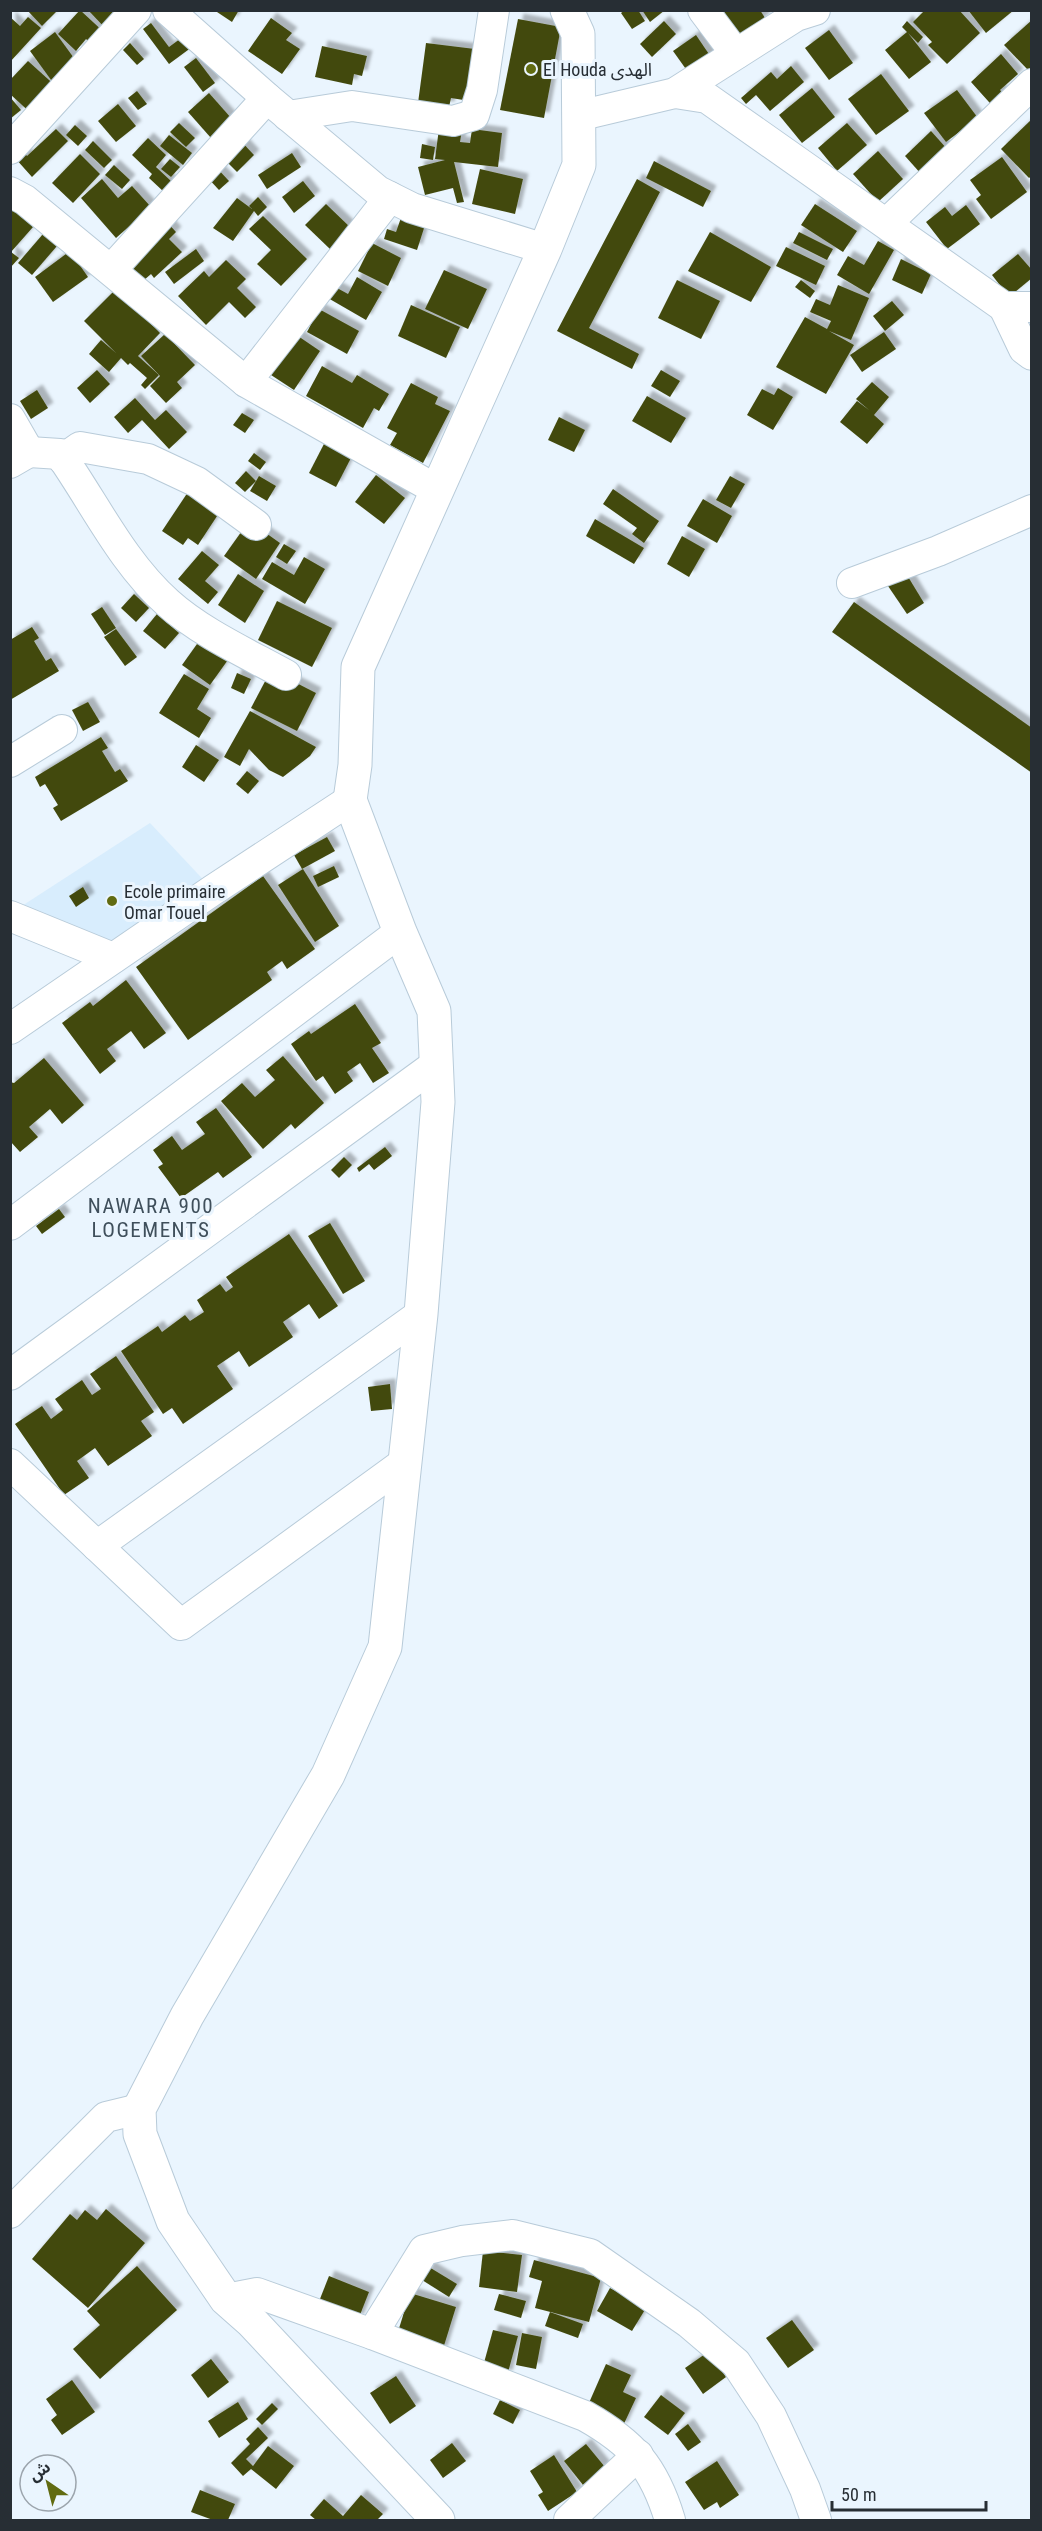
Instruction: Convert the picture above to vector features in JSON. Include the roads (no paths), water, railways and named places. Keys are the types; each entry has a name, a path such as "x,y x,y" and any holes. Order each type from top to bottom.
{"main road":[{"path":"438,2520 252,2322 226,2298 173,2221 140,2134 139,2109 187,2016 328,1775 385,1647 421,1314 438,1102 434,1011 400,932 350,800 355,765 358,667 545,249 579,165 578,34 567,10"}],"street":[{"path":"10,149 136,10"},
{"path":"168,10 378,191 412,208 545,249"},
{"path":"111,270 278,107 352,106 453,121 474,115 482,90 494,10"},
{"path":"703,10 736,54"},
{"path":"578,116 675,93 803,12"},
{"path":"887,223 1032,84"},
{"path":"675,93 707,98 887,223 1018,307 1024,349 1032,355"},
{"path":"10,192 25,200 246,382 437,490"},
{"path":"246,382 390,197"},
{"path":"10,419 20,457 60,454 134,568 168,604 207,630 286,675"},
{"path":"63,459 80,447 148,459 197,482 256,525"},
{"path":"852,583 938,551 1032,510"},
{"path":"10,762 62,730"},
{"path":"10,1029 350,800"},
{"path":"10,916 113,958"},
{"path":"10,1225 400,932"},
{"path":"10,1375 435,1065"},
{"path":"97,1546 421,1314"},
{"path":"10,1464 181,1625 404,1463"},
{"path":"10,2213 106,2117 139,2109"},
{"path":"372,2334 424,2250 462,2241 513,2235 590,2254 690,2323 735,2363 771,2416 805,2489 816,2520"},
{"path":"226,2298 256,2293 372,2334 585,2416 614,2432 638,2455 657,2481 670,2520"},
{"path":"569,2520 638,2455"}],"place":[{"name":"El Houda الهدى","path":"531,69"},
{"name":"Ecole primaire Omar Touel","path":"112,901"}],"district":[{"name":"NAWARA 900 LOGEMENTS","path":"151,1218"}]}
